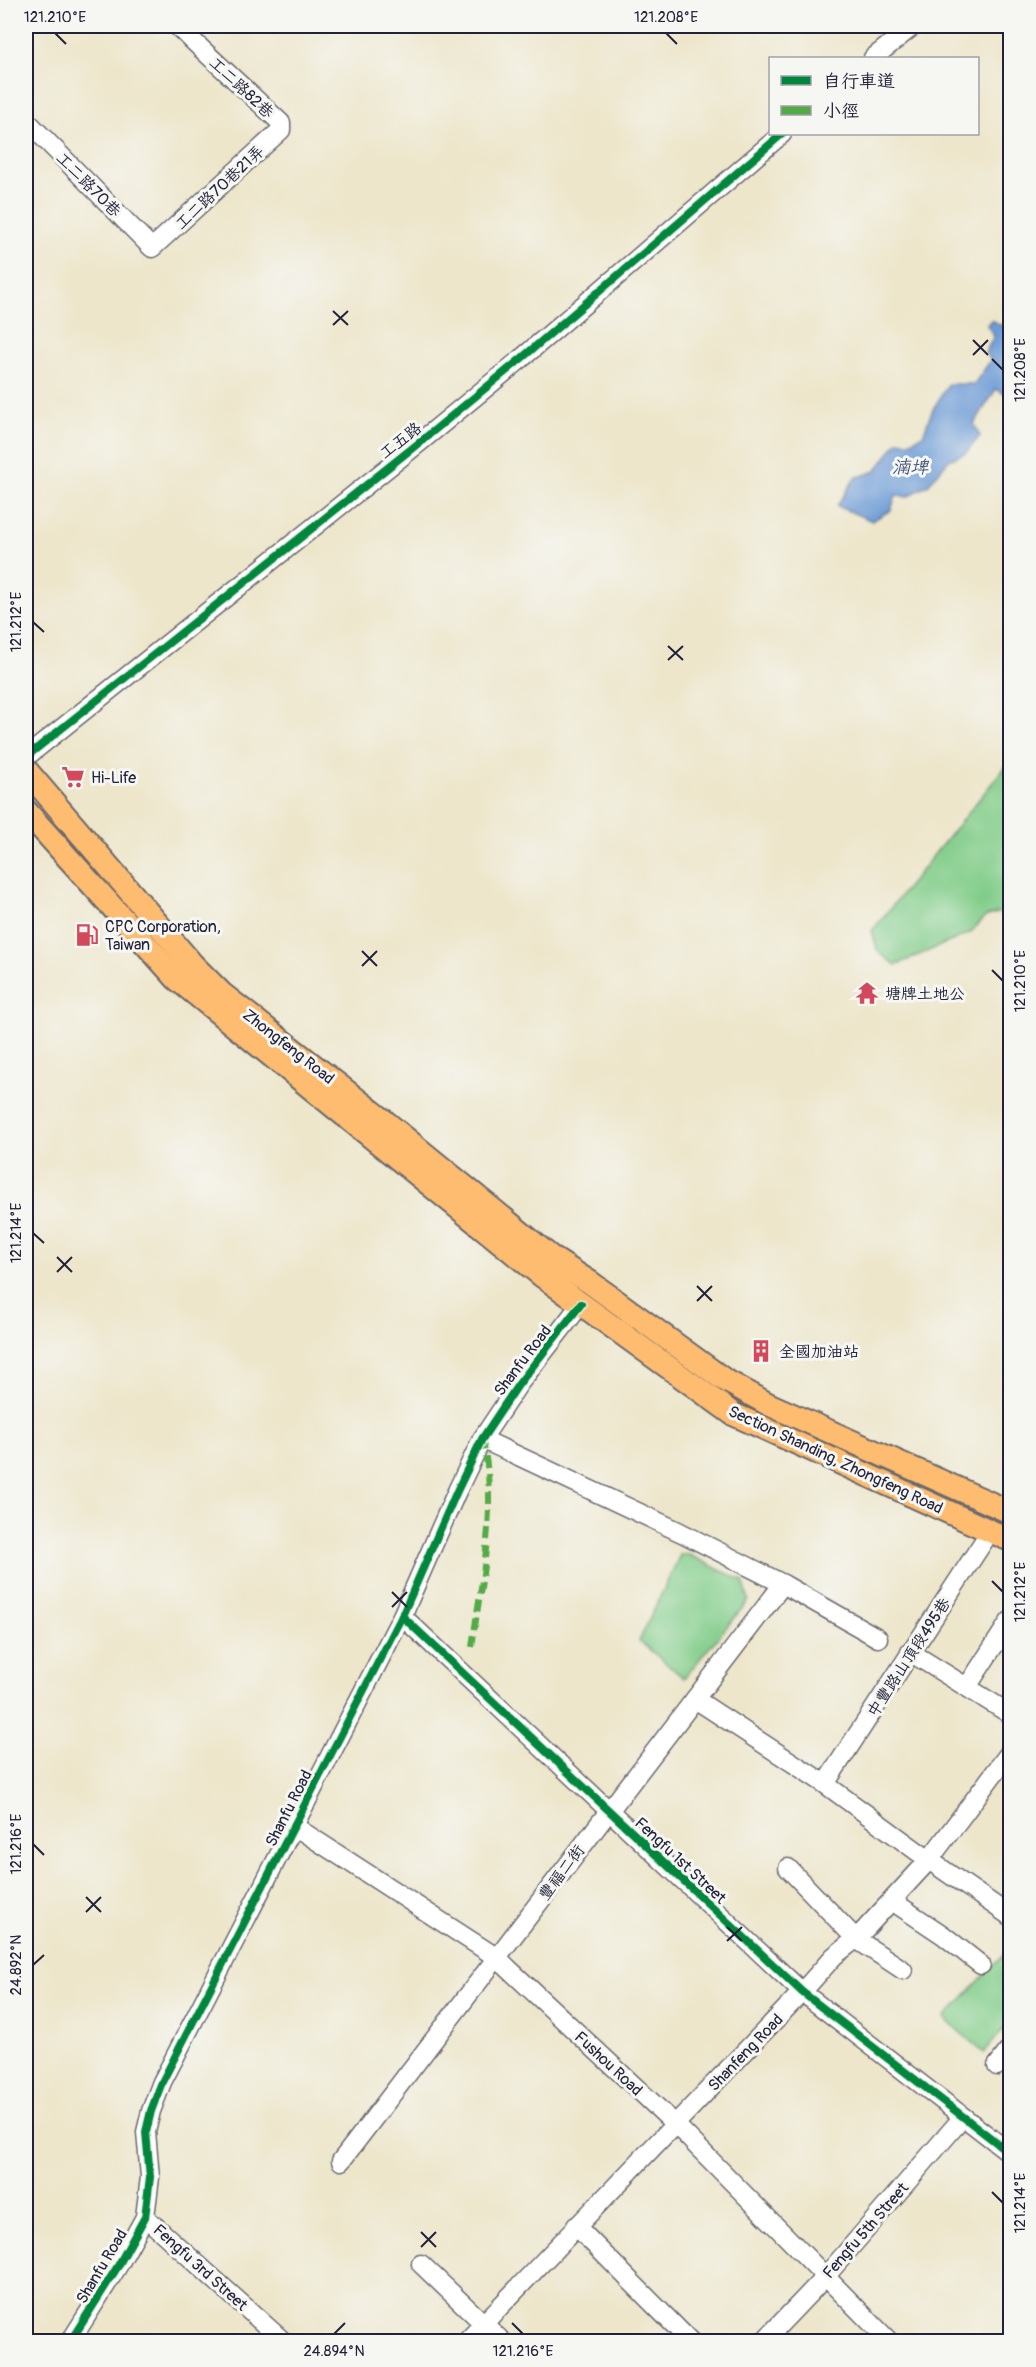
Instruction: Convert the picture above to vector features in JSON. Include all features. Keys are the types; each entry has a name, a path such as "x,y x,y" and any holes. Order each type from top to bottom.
{"main road":[{"name":"Zhongfeng Road","path":"26,770 152,933 177,979 581,1305"},
{"name":"Zhongfeng Road","path":"26,811 152,933 222,994 383,1120 552,1258 591,1283"},
{"name":"Section Shanding, Zhongfeng Road","path":"591,1283 723,1379 768,1404 1011,1512"},
{"name":"Section Shanding, Zhongfeng Road","path":"581,1305 733,1414 1001,1535"}],"street":[{"name":"工二路82巷","path":"177,26 281,123"},
{"path":"874,57 913,26"},
{"name":"工二路70巷","path":"26,120 152,248"},
{"name":"工二路70巷21弄","path":"152,248 281,130 281,123"},
{"name":"工五路","path":"26,757 454,414 781,135"},
{"name":"Shanfu Road","path":"70,2342 118,2266 145,2217 150,2177 146,2132 162,2082 402,1616 457,1491 483,1439 518,1385 581,1305"},
{"path":"483,1439 680,1532 783,1584 878,1638"},
{"name":"中豐路山頂段495巷","path":"825,1784 910,1652 1001,1535"},
{"name":"豐福二街","path":"341,2161 783,1584"},
{"name":"Fengfu 1st Street","path":"402,1616 802,1992 1011,2152"},
{"path":"967,1687 1011,1621"},
{"path":"910,1652 1011,1714"},
{"path":"695,1699 825,1784 929,1860 1007,1907"},
{"name":"Shanfeng Road","path":"465,2342 834,1956 856,1939 892,1901 929,1860 1011,1752"},
{"name":"Fushou Road","path":"294,1826 496,1958 675,2124 890,2342"},
{"path":"788,1868 856,1939 903,1970"},
{"path":"892,1901 943,1935 981,1965"},
{"path":"997,2066 1011,2049"},
{"name":"Fengfu 5th Street","path":"763,2342 825,2277 963,2117"},
{"name":"Fengfu 3rd Street","path":"145,2217 284,2342"},
{"path":"576,2226 691,2342"},
{"path":"422,2264 503,2342"}],"green space":[{"path":"1010,761 1010,909 985,917 970,933 896,965 878,952 872,931"},
{"path":"687,1554 743,1581 749,1600 684,1678 639,1641 680,1555"},
{"path":"1010,1948 1010,2021 984,2053 944,2018"}],"water":[{"name":"湳埤","path":"991,320 1006,328 1010,327 1010,397 996,389 974,424 980,436 966,453 949,460 928,485 907,497 896,495 891,510 872,521 837,506 855,478 876,471 898,441 909,442 923,435 932,411 948,384 974,384 991,360 985,353 994,336 987,325"}],"marked path":[{"path":"472,1647 484,1569 489,1516 487,1464 482,1439"}],"cycle path":[{"path":"26,757 522,358 781,135"},
{"path":"70,2342 118,2266 145,2217 150,2177 146,2132 162,2082 402,1616 482,1439 518,1385 581,1304"},
{"path":"402,1616 802,1992 1010,2153"}],"place":[{"name":"Hi-Life","path":"73,777"},
{"name":"CPC Corporation, Taiwan","path":"87,935"},
{"name":"塘牌土地公","path":"867,993"},
{"name":"全國加油站","path":"761,1351"}]}
